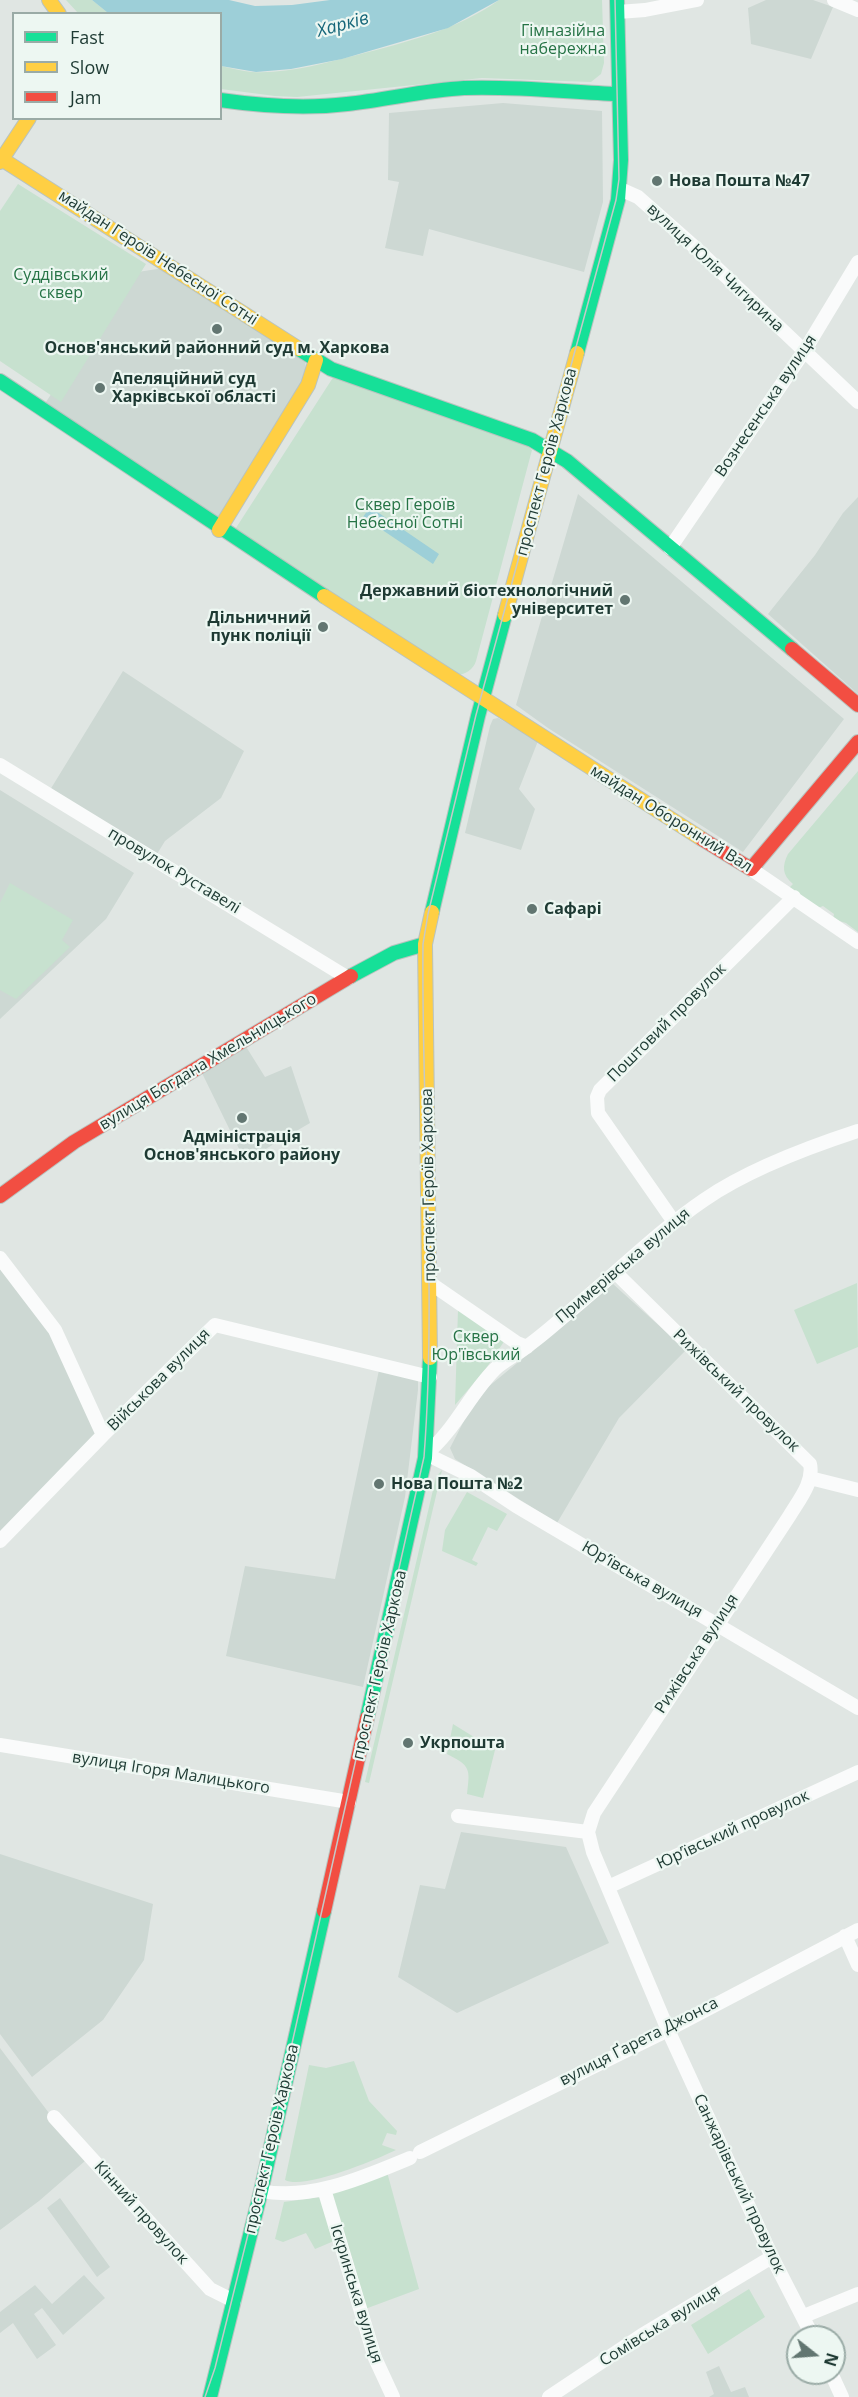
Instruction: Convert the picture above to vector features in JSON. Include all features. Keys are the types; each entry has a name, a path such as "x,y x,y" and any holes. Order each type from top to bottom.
{"main road":[{"name":"проспект Героїв Харкова","path":"210,2397 261,2191 345,1801 414,1516 426,1454 430,1377 430,1283 425,944 482,700 620,189 617,6"},
{"path":"222,100 284,106 347,104 464,88 620,94"},
{"path":"1,160 28,120"},
{"name":"майдан Героїв Небесної Сотні","path":"1,160 331,369 532,440 550,450"},
{"path":"219,530 308,385 316,360"},
{"path":"0,381 219,530 482,700"},
{"path":"550,450 567,461 858,705"},
{"name":"майдан Оборонний Вал","path":"482,700 751,869"},
{"path":"751,869 858,742"},
{"name":"вулиця Богдана Хмельницького","path":"0,1196 74,1142 348,978 387,955 403,948 425,944"},
{"name":"проспект Героїв Харкова","path":"195,2397 216,2370"}],"street":[{"path":"617,6 645,10 697,0"},
{"path":"834,0 858,10"},
{"name":"вулиця Юлія Чигирина","path":"620,189 638,197 698,250 858,402"},
{"name":"Вознесенська вулиця","path":"670,548 805,350 858,262"},
{"name":"провулок Руставелі","path":"0,765 348,978"},
{"name":"майдан Оборонний Вал","path":"751,869 858,942"},
{"name":"Поштовий провулок","path":"674,1222 598,1113 600,1090 794,897"},
{"name":"Примерівська вулиця","path":"426,1454 456,1423 482,1383 498,1367 527,1347 674,1222 706,1198 748,1175 827,1141 858,1131"},
{"path":"0,1258 55,1330 103,1435"},
{"name":"Рижівський провулок","path":"616,1273 810,1464 812,1472 810,1478"},
{"path":"430,1283 517,1343 527,1347"},
{"name":"Військова вулиця","path":"0,1541 215,1325 430,1377"},
{"name":"Юр’ївська вулиця","path":"426,1454 464,1472 516,1506 858,1708"},
{"path":"810,1478 858,1490"},
{"name":"Рижівська вулиця","path":"588,1832 594,1813 790,1515 810,1478"},
{"name":"вулиця Ігоря Малицького","path":"0,1744 345,1801"},
{"name":"Юр’ївський провулок","path":"608,1887 858,1772"},
{"path":"458,1816 588,1832 589,1843 668,2030"},
{"path":"852,1933 858,1965"},
{"name":"вулиця Ґарета Джонса","path":"261,2191 296,2195 324,2189 415,2155 668,2030 852,1933"},
{"name":"Санжарівський провулок","path":"668,2030 772,2257 808,2325"},
{"name":"Кінний провулок","path":"54,2117 210,2289 234,2301"},
{"name":"Іскринська вулиця","path":"324,2189 375,2358 393,2397"},
{"name":"Сомівська вулиця","path":"549,2397 642,2335 772,2257"},
{"path":"804,2316 858,2294"}],"shaded area":[{"path":"766,0 813,0 833,7 811,59 751,44 748,8"},
{"path":"503,103 602,111 603,202 584,272 429,229 423,256 385,248 399,182 388,180 389,113"},
{"path":"164,268 305,360 307,379 224,515 214,517 44,405 131,273"},
{"name":"Державний біотехнологічний університет","path":"578,494 844,719 743,852 548,728 516,705"},
{"path":"858,497 858,694 768,614 815,555 843,513"},
{"path":"123,671 244,751 221,798 165,841 157,854 50,790"},
{"path":"498,718 538,741 519,789 535,809 521,850 465,833 490,726 493,719"},
{"path":"0,790 134,873 106,919 0,1019"},
{"path":"245,1045 265,1077 291,1066 310,1123 245,1161 201,1071"},
{"path":"0,1263 54,1332 99,1435 0,1535"},
{"path":"613,1284 686,1350 619,1418 557,1523 455,1459 450,1448 468,1413 488,1387"},
{"path":"379,1370 418,1380 418,1390 405,1497 363,1687 226,1656 245,1566 335,1579"},
{"path":"461,1832 566,1847 609,1943 457,2013 398,1977 420,1885 445,1889"},
{"path":"0,1854 153,1904 144,1960 103,2020 32,2077 0,2034"},
{"path":"0,2048 85,2161 39,2201 0,2230"},
{"path":"60,2198 110,2267 97,2277 47,2208"},
{"path":"84,2275 105,2298 63,2335 42,2308 34,2314 56,2345 37,2359 13,2323 0,2333 0,2312 35,2285 52,2304"},
{"path":"719,2366 731,2392 745,2387 749,2397 709,2397 714,2394 706,2372"}],"green space":[{"path":"66,0 92,0 107,12 77,12"},
{"name":"Гімназійна набережна","path":"499,0 602,0 604,63 601,74 591,82 482,78 297,97 222,89 222,66 248,72 292,70 431,34"},
{"name":"Суддівський сквер","path":"18,184 146,264 61,402 0,361 0,211"},
{"name":"Сквер Героїв Небесної Сотні","path":"334,376 525,443 532,450 476,661 466,673 457,675 234,531"},
{"path":"858,771 858,932 846,923 833,919 834,914 823,906 818,908 788,889 793,884 785,874 784,866 788,854"},
{"path":"10,883 73,920 62,940 70,947 16,999 0,990 0,903"},
{"path":"857,1283 858,1347 817,1364 794,1310"},
{"name":"Сквер Юр'ївський","path":"458,1310 505,1340 485,1370 455,1405"},
{"path":"442,1470 369,1783 365,1782 436,1477"},
{"path":"467,1492 507,1514 497,1531 488,1527 472,1560 478,1563 476,1566 442,1551 445,1530"},
{"path":"453,1724 495,1750 483,1798 467,1794 469,1779 465,1765 447,1754"},
{"path":"354,2061 369,2101 397,2131 396,2135 387,2133 382,2145 396,2150 357,2167 323,2178 294,2182 285,2180 309,2065 326,2068"},
{"path":"387,2172 419,2289 365,2309 328,2191"},
{"path":"320,2197 334,2241 315,2249 306,2233 283,2242 275,2239 284,2202"},
{"path":"749,2289 765,2317 708,2354 691,2325"}],"water":[{"name":"Харків","path":"92,0 229,0 255,6 292,5 330,0 499,0 448,28 342,59 291,69 256,72 222,66 222,12 107,12"},
{"path":"370,507 439,554 433,564 363,517"}],"tram line":[{"path":"205,2397 215,2368 259,2190 424,1457 428,1393 429,1265 423,944 428,914 476,715 616,200 619,179 615,0"}],"traffic: fast":[{"path":"577,353 618,200 621,160 617,0"},
{"path":"222,100 299,107 331,106 464,88 522,88 619,94"},
{"path":"299,349 331,369 532,440 567,461 792,649"},
{"path":"0,381 324,596"},
{"path":"432,912 478,716 505,615"},
{"path":"351,976 394,953 425,944"},
{"path":"367,1718 425,1458 430,1358"},
{"path":"210,2397 261,2191 324,1911"}],"traffic: slow":[{"path":"49,0 58,12"},
{"path":"0,162 28,120"},
{"path":"0,158 299,349"},
{"path":"505,615 577,353"},
{"path":"219,530 308,385 316,360"},
{"path":"324,596 702,839"},
{"path":"430,1358 425,944 432,912"}],"traffic: jam":[{"path":"792,649 858,705"},
{"path":"702,839 751,869 858,742"},
{"path":"0,1196 74,1142 351,976"},
{"path":"324,1911 367,1718"}],"place":[{"name":"Нова Пошта №47","path":"657,181"},
{"name":"Основ'янський районний суд м. Харкова","path":"217,329"},
{"name":"Апеляційний суд Харківської області","path":"100,388"},
{"name":"Державний біотехнологічний університет","path":"625,600"},
{"name":"Дільничний пунк поліції","path":"323,627"},
{"name":"Сафарі","path":"532,909"},
{"name":"Адміністрація Основ'янського району","path":"242,1118"},
{"name":"Нова Пошта №2","path":"379,1484"},
{"name":"Укрпошта","path":"408,1743"}]}
